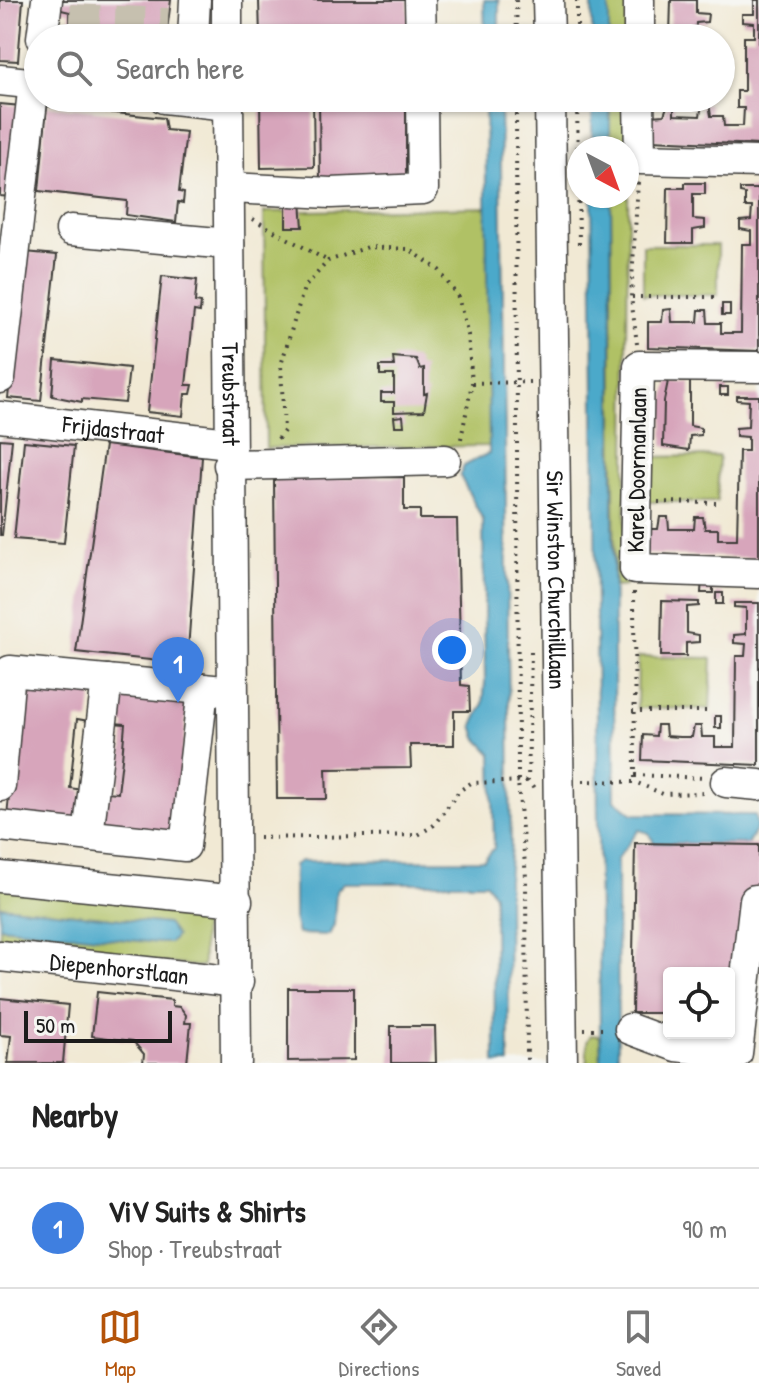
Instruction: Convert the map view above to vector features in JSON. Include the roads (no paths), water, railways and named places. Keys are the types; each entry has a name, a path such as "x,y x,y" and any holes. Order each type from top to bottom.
{"street":[{"path":"227,0 227,24"},
{"path":"420,0 421,24"},
{"path":"548,0 549,24"},
{"path":"639,0 639,24"},
{"path":"0,80 24,83"},
{"path":"0,378 9,225 31,112"},
{"name":"Treubstraat","path":"228,112 229,454 238,982 236,1063"},
{"path":"71,230 230,215 331,193 423,189 422,112"},
{"name":"Sir Winston Churchilllaan","path":"550,112 562,1063"},
{"path":"639,112 640,159 759,162"},
{"name":"Karel Doormanlaan","path":"759,367 639,366 634,502 635,569 759,573"},
{"name":"Frijdastraat","path":"0,417 229,454 445,460"},
{"path":"0,786 10,671 234,692"},
{"path":"88,835 107,680"},
{"path":"0,826 185,846 203,689"},
{"path":"726,782 759,785"},
{"path":"0,877 237,901"},
{"path":"630,1029 676,1046 737,1053 755,900 759,901"},
{"name":"Diepenhorstlaan","path":"0,956 238,982"}],"water":[{"path":"484,0 499,0 499,24 485,24"},
{"path":"592,0 609,0 609,24 592,24"},
{"path":"485,112 500,112 511,846 508,880 509,1063 495,1063 494,894 486,883 344,883 336,891 334,925 329,935 298,934 294,918 294,865 301,861 484,860 494,848 492,754 477,738 473,725 483,705 485,682 483,520 460,476 464,466 489,453"},
{"path":"592,112 610,112 610,136 592,136"},
{"path":"592,208 611,208 615,800 633,814 755,815 757,828 747,844 654,843 649,833 639,830 617,859 618,1063 601,1063"},
{"path":"0,906 167,924 176,936 170,943 158,943 0,927"}],"tunnel":[{"path":"70,19 168,23"}],"place":[{"name":"ViV Suits & Shirts","path":"178,703"}]}
